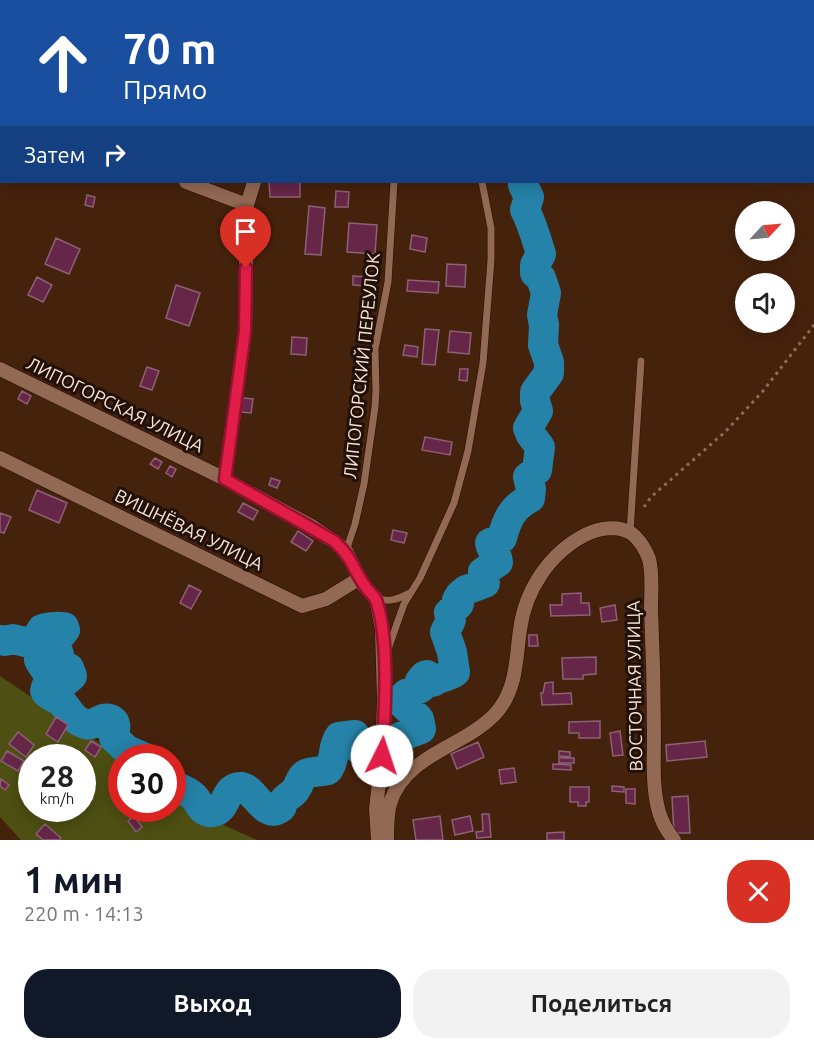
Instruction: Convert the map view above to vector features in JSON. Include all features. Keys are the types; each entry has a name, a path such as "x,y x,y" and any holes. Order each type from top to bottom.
{"street":[{"path":"189,183 247,205"},
{"name":"ЛИПОГОРСКАЯ УЛИЦА","path":"0,369 225,479 245,331 247,205 254,183"},
{"name":"ВИШНЁВАЯ УЛИЦА","path":"0,458 302,606 326,599 360,578"},
{"path":"225,479 334,541 346,551 364,586 376,598 384,660 384,726 376,809 378,840"},
{"path":"387,840 389,805 399,784 419,764 480,727 501,708 508,695 515,672 525,607 544,571 564,549 586,535 609,529 622,529 630,533"},
{"name":"ВОСТОЧНАЯ УЛИЦА","path":"630,533 640,543 649,560 656,790 661,819 674,840"}],"lane":[{"name":"ЛИПОГОРСКИЙ ПЕРЕУЛОК","path":"346,551 364,484 375,407 375,349 388,282 394,183"},
{"path":"384,660 404,604 420,578 454,503 468,451 483,363 491,260 491,228 482,183"},
{"path":"630,533 641,361"},
{"path":"376,598 396,600 412,592"}],"path":[{"path":"630,533 651,497 733,424 763,391 814,325"}],"shaded area":[{"path":"0,676 108,749 108,822 186,822 186,802 212,820 257,840 21,840 0,817"}],"building":[{"path":"269,183 300,183 300,197 270,197"},
{"path":"336,191 349,192 348,207 335,207"},
{"path":"87,195 95,197 93,207 85,205"},
{"path":"309,206 325,208 321,255 305,254"},
{"path":"349,223 377,225 375,254 347,252"},
{"path":"412,235 427,238 425,252 410,249"},
{"path":"56,238 80,249 69,274 45,264"},
{"path":"447,264 466,265 465,287 446,286"},
{"path":"353,276 367,277 366,286 353,285"},
{"path":"37,277 52,285 43,302 28,295"},
{"path":"408,280 439,282 438,293 407,291"},
{"path":"176,285 200,293 189,326 166,318"},
{"path":"425,329 439,330 435,365 422,364"},
{"path":"450,331 471,333 469,354 448,352"},
{"path":"292,337 307,338 306,355 291,354"},
{"path":"405,345 418,347 417,357 403,355"},
{"path":"147,367 159,371 152,390 140,386"},
{"path":"460,369 468,369 467,381 459,380"},
{"path":"22,391 31,396 27,404 18,399"},
{"path":"243,398 253,399 251,413 241,412"},
{"path":"425,437 452,442 450,455 422,450"},
{"path":"155,458 162,462 158,469 150,464"},
{"path":"170,466 176,469 172,477 166,473"},
{"path":"271,478 280,481 277,488 269,485"},
{"path":"37,490 67,503 59,523 29,510"},
{"path":"243,503 258,511 253,520 238,512"},
{"path":"0,513 11,517 4,533 0,532"},
{"path":"393,530 407,533 404,543 391,540"},
{"path":"298,531 313,541 306,551 291,542"},
{"path":"189,585 201,591 191,609 180,603"},
{"path":"581,593 581,603 589,603 590,615 551,616 550,605 562,605 562,594"},
{"path":"615,605 617,620 602,622 600,608"},
{"path":"529,635 537,635 538,646 529,646"},
{"path":"596,657 596,674 583,675 583,679 563,679 562,658"},
{"path":"553,682 553,694 571,693 572,704 542,705 541,693 543,693 545,683"},
{"path":"56,717 68,725 58,742 46,734"},
{"path":"600,721 600,738 579,738 579,733 569,733 569,722"},
{"path":"620,731 623,755 613,756 610,733"},
{"path":"18,732 33,744 18,744 18,751 9,744"},
{"path":"705,741 707,757 667,761 666,745"},
{"path":"478,742 484,757 457,769 451,754"},
{"path":"96,744 101,747 96,755"},
{"path":"7,751 18,757 18,771 1,761"},
{"path":"559,751 570,752 570,757 559,756"},
{"path":"559,758 574,758 574,763 559,763"},
{"path":"553,764 571,765 571,770 553,769"},
{"path":"514,768 516,782 501,784 499,770"},
{"path":"1,779 9,785 5,790 0,786"},
{"path":"612,786 624,787 624,792 612,791"},
{"path":"570,787 589,787 589,802 586,802 586,806 578,806 578,802 570,802"},
{"path":"626,789 635,789 635,804 626,803"},
{"path":"688,796 690,833 674,833 672,797"},
{"path":"482,814 489,814 491,837 477,838 476,832 483,831"},
{"path":"440,816 443,840 416,840 413,820"},
{"path":"470,816 473,831 455,835 452,820"},
{"path":"129,822 138,822 142,827 136,832"},
{"path":"45,824 61,838 59,840 43,840 36,834"},
{"path":"564,832 564,840 547,840 547,833"}],"waterway":[{"path":"387,742 421,729 419,719 403,704 402,698 421,688 420,681 424,676 427,675 433,682 455,672 452,652 445,632 451,620 449,613 459,604 457,600 460,595 466,590 485,583 483,572 498,562 490,543 502,538 511,515 530,498 531,489 528,477 537,470 540,447 528,428 538,411 535,392 549,373 549,362 543,345 542,315 546,293 541,278 535,273 535,265 541,254 525,210 529,197 524,183"},
{"path":"0,640 13,639 29,643 35,640 42,629 64,627 65,630 55,642 59,655 45,655 39,660 44,668 69,668 72,676 64,683 46,687 45,691 60,701 80,722 92,724 106,719 112,720 115,726 114,738 120,744"},
{"path":"186,792 195,798 203,809 213,812 221,807 232,790 242,787 264,807 274,811 279,809 284,800 295,791 304,775 328,770 339,737 355,735 359,749 377,743"}],"route":[{"path":"246,268 245,331 225,479 334,541 346,551 364,586 376,598 384,660 382,756"}]}
